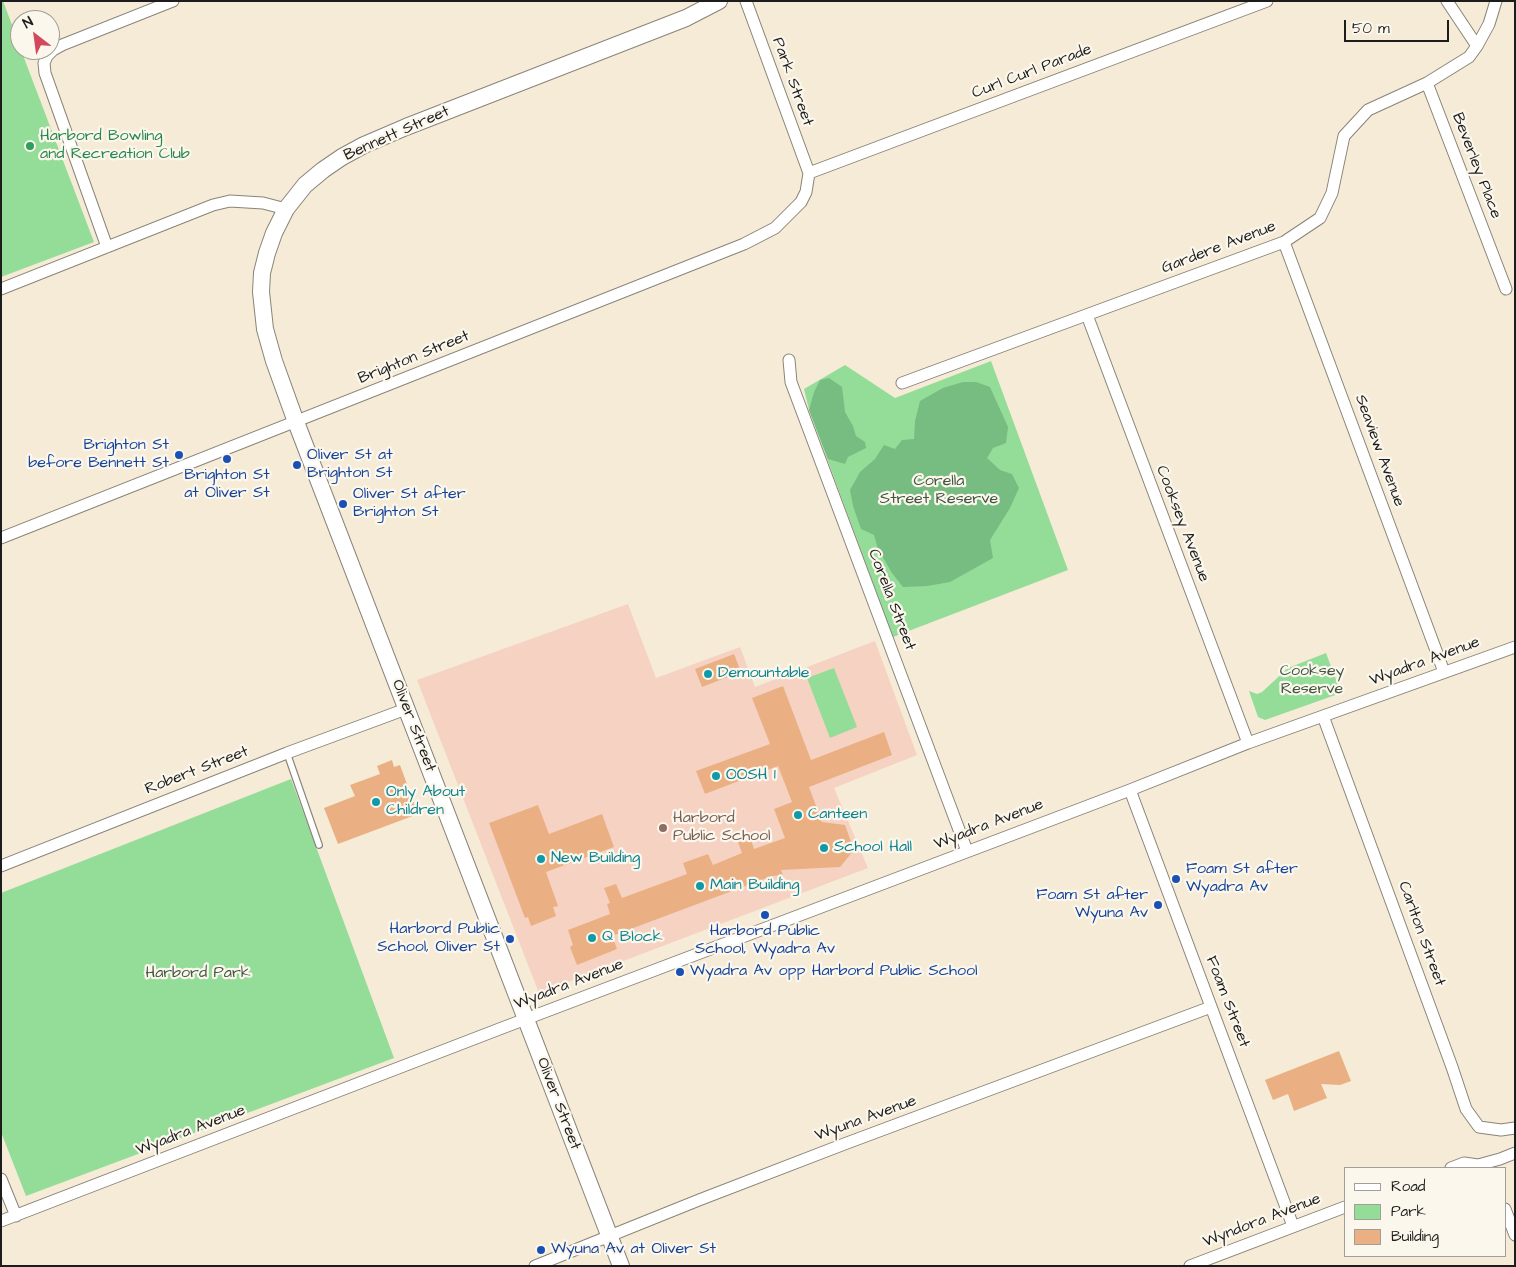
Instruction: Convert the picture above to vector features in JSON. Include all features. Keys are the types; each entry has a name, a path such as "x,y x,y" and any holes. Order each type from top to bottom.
{"main road":[{"name":"Bennett Street","path":"286,209 306,185 323,170 364,145 686,18 718,1"},
{"name":"Oliver Street","path":"286,209 274,233 262,273 261,292 265,329 274,361 621,1266"}],"street":[{"path":"108,247 45,73 44,63 47,56 62,45 173,1"},
{"name":"Park Street","path":"746,1 809,173"},
{"name":"Curl Curl Parade","path":"809,173 1267,1"},
{"path":"1446,1 1477,46"},
{"name":"Gardere Avenue","path":"902,383 1284,242 1320,218 1332,193 1344,136 1368,110 1427,83 1469,57 1489,24 1496,1"},
{"name":"Beverley Place","path":"1427,83 1506,289"},
{"name":"Brighton Street","path":"1,538 744,244 775,228 801,202 806,192 809,173"},
{"path":"1,288 212,205 230,201 263,203 286,209"},
{"name":"Seaview Avenue","path":"1284,242 1444,672"},
{"name":"Cooksey Avenue","path":"1086,315 1248,743"},
{"name":"Corella Street","path":"789,360 792,382 968,850"},
{"name":"Wyadra Avenue","path":"1,1221 525,1019 1130,790 1248,743 1515,647"},
{"name":"Robert Street","path":"1,866 406,709"},
{"name":"Carlton Street","path":"1323,716 1452,1067 1466,1110 1479,1127 1501,1130 1515,1128"},
{"name":"Foam Street","path":"1130,790 1293,1226"},
{"name":"Wyuna Avenue","path":"535,1266 838,1146 1211,1007"},
{"path":"1454,1167 1464,1163 1480,1167 1515,1153"},
{"path":"1,1179 16,1216"},
{"name":"Wyndora Avenue","path":"1190,1266 1344,1207"},
{"path":"1506,1212 1515,1235"}],"lane":[{"path":"287,754 320,844"}],"shaded area":[{"name":"Harbord Public School","path":"628,604 656,678 740,647 755,687 875,641 917,755 834,788 868,868 539,993 417,680"}],"green space":[{"name":"Harbord Bowling and Recreation Club","path":"1,1 3,1 10,20 10,60 25,60 94,242 1,277"},
{"name":"Corella Street Reserve","path":"991,361 1068,570 893,637 809,410 804,389 845,365 895,398"},
{"path":"829,378 842,387 845,412 856,436 865,442 866,448 848,457 845,464 828,459 809,410 814,392 820,380"},
{"path":"963,382 976,382 990,387 1008,427 1006,443 993,448 987,458 1000,470 1012,474 1019,488 1010,508 990,540 993,558 950,582 927,586 903,587 878,549 874,535 861,529 850,490 860,472 875,459 884,445 895,449 902,440 914,439 915,421 920,401 943,388"},
{"name":"Cooksey Reserve","path":"1326,653 1341,693 1265,720 1258,717 1249,691 1257,694 1262,692 1288,668"},
{"path":"834,668 857,727 830,738 807,678"},
{"name":"Harbord Park","path":"291,779 394,1058 26,1196 1,1132 1,893"}],"building":[{"path":"734,654 741,672 702,687 695,669"},
{"path":"783,686 811,760 884,732 892,755 809,787 822,822 845,825 854,850 840,867 781,870 783,875 772,876 612,936 617,949 577,965 570,947 573,945 568,930 610,914 607,904 610,903 604,888 616,884 622,898 687,874 683,863 708,854 713,865 742,853 738,842 750,837 754,849 785,838 774,809 792,802 778,766 705,794 696,771 770,744 752,698"},
{"name":"Only About Children","path":"392,760 394,767 400,765 418,814 338,844 324,808 355,796 350,785 380,774 377,766"},
{"name":"New Building","path":"538,805 549,834 602,814 614,847 546,872 558,906 553,907 556,916 531,926 528,917 525,918 489,823"},
{"path":"1339,1051 1351,1081 1340,1085 1321,1084 1327,1098 1294,1111 1288,1094 1273,1100 1265,1080"}],"place":[{"name":"Harbord Bowling and Recreation Club","path":"30,146"},
{"name":"Brighton St before Bennett St","path":"179,455"},
{"name":"Brighton St at Oliver St","path":"227,459"},
{"name":"Oliver St at Brighton St","path":"297,465"},
{"name":"Oliver St after Brighton St","path":"343,504"},
{"name":"Demountable","path":"708,674"},
{"name":"OOSH 1","path":"716,776"},
{"name":"Only About Children","path":"376,802"},
{"name":"Canteen","path":"798,815"},
{"name":"Harbord Public School","path":"663,828"},
{"name":"School Hall","path":"824,848"},
{"name":"New Building","path":"541,859"},
{"name":"Foam St after Wyadra Av","path":"1176,879"},
{"name":"Main Building","path":"700,886"},
{"name":"Foam St after Wyuna Av","path":"1158,905"},
{"name":"Harbord Public School, Wyadra Av","path":"765,915"},
{"name":"Q Block","path":"592,938"},
{"name":"Harbord Public School, Oliver St","path":"510,939"},
{"name":"Wyadra Av opp Harbord Public School","path":"680,972"},
{"name":"Wyuna Av at Oliver St","path":"541,1250"}]}
